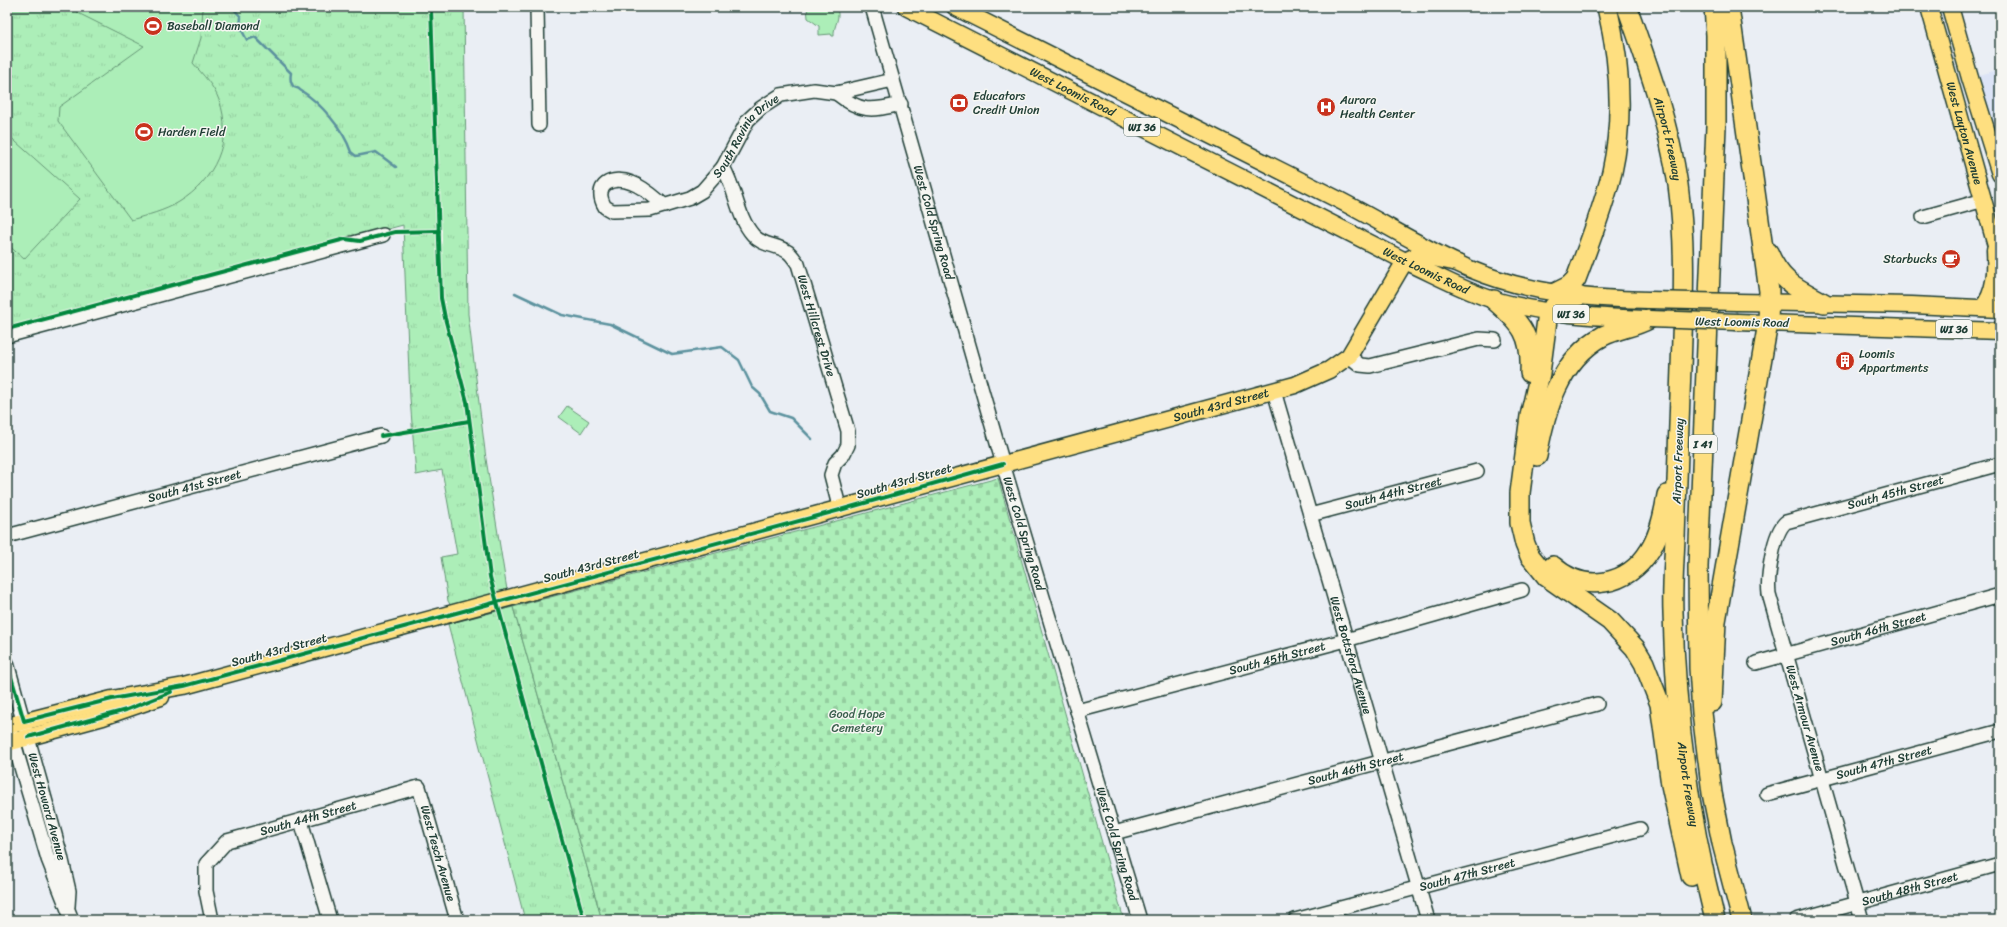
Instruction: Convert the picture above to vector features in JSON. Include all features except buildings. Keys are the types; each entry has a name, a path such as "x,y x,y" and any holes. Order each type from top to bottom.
{"highway":[{"path":"1555,293 1569,286 1576,279 1612,172 1620,107 1620,84 1615,41 1607,7"},
{"name":"Airport Freeway","path":"1627,7 1651,74 1667,128 1678,186 1685,265 1673,611 1676,692 1681,750 1688,799 1715,920"},
{"name":"Airport Freeway","path":"1714,7 1716,35 1716,126 1697,627 1702,713 1712,793 1730,878 1742,920"},
{"path":"1729,7 1770,304 1768,323 1716,621 1714,648 1712,702 1714,736 1720,788 1733,852 1730,878"},
{"path":"1762,240 1773,263 1782,277 1795,287 1824,303"},
{"path":"1578,296 1557,304 1548,312 1540,373 1530,416 1520,506 1520,523 1525,544 1530,556 1547,577 1610,621 1635,648 1644,663 1660,704 1671,785 1680,830 1703,920"},
{"path":"1494,300 1517,322 1523,330 1529,347 1530,416"},
{"path":"1649,320 1604,336 1585,350 1562,376 1547,410 1531,496 1532,528 1541,552 1548,562 1568,578 1593,584 1620,578 1636,567 1654,542 1666,505 1674,390 1682,361"}],"main road":[{"name":"West Loomis Road","path":"906,7 1405,261 1494,300 1548,312 1649,320 2000,331"},
{"name":"West Loomis Road","path":"954,7 1382,222 1414,242 1458,263 1515,284 1555,293 1578,296 1649,300 1770,304 1824,303 2000,309"},
{"name":"West Layton Avenue","path":"1929,7 2000,260"},
{"name":"West Layton Avenue","path":"1950,7 1970,78 2000,174"},
{"path":"1129,121 1138,99"},
{"path":"1350,233 1389,242 1407,244 1414,242"},
{"path":"1982,308 1988,300 1995,280 1995,242"},
{"path":"1405,261 1418,255 1458,263"},
{"name":"South 43rd Street","path":"12,723 106,700 184,686 840,510 1003,464 1274,391 1318,376 1349,356 1405,261"},
{"name":"South 43rd Street","path":"10,742 126,710 153,701 184,686"}],"street":[{"path":"537,7 539,124"},
{"name":"West Cold Spring Road","path":"872,7 1003,464 1140,920"},
{"name":"South Ravinia Drive","path":"665,206 690,198 702,191 723,167 743,128 761,108 781,95 814,90 836,93 893,80"},
{"name":"South Ravinia Drive","path":"836,93 852,105 863,109 873,110 901,104"},
{"name":"West Hillcrest Drive","path":"723,167 731,181 744,223 754,236 764,244 778,247 789,253 798,264 848,431 848,444 843,455 836,463 832,475 840,510"},
{"path":"1923,217 1984,200"},
{"path":"7,336 383,235"},
{"path":"1349,356 1360,364 1370,366 1479,339 1495,340"},
{"name":"West Bottsford Avenue","path":"1274,391 1428,920"},
{"name":"South 41st Street","path":"7,536 381,436"},
{"name":"South 45th Street","path":"1792,520 2000,464"},
{"name":"South 44th Street","path":"1310,515 1477,471"},
{"name":"West Armour Avenue","path":"1792,520 1783,525 1778,535 1768,583 1769,594 1862,920"},
{"name":"South 45th Street","path":"1077,711 1346,640 1522,590"},
{"name":"South 46th Street","path":"1756,663 2000,595"},
{"name":"West Howard Avenue","path":"7,663 12,723 10,742 48,859 61,894 68,906 72,920"},
{"name":"South 46th Street","path":"1114,833 1382,763 1598,704"},
{"name":"West Howard Avenue","path":"12,723 28,737 61,856 69,891 68,906"},
{"name":"South 47th Street","path":"1767,794 2000,731"},
{"name":"South 44th Street","path":"212,920 206,891 206,864 227,841 418,787"},
{"name":"West Tesch Avenue","path":"418,787 457,920"},
{"path":"301,821 330,920"},
{"name":"South 47th Street","path":"1295,920 1418,886 1640,829"},
{"name":"South 48th Street","path":"1796,920 2000,864"}],"shaded area":[{"path":"2000,69 2000,174 1970,78"}],"green space":[{"path":"7,7 464,7 468,314 486,459 507,590 451,606 448,601 441,557 457,554 442,470 416,475 410,398 403,225 7,330"},
{"name":"Harden Field","path":"75,7 203,7 201,38 193,63 211,85 219,100 223,115 224,130 222,144 218,158 202,183 179,202 168,208 131,220 58,121 59,107 144,46 78,13"},
{"path":"807,7 836,7 838,11 838,18 834,36 831,34 819,35 819,26 808,18"},
{"path":"7,134 80,199 24,259 7,244"},
{"path":"567,406 589,421 581,433 559,417"},
{"name":"Good Hope Cemetery","path":"998,478 1124,920 602,920 513,607"},
{"path":"513,607 602,920 525,920 448,624"}],"waterway":[{"path":"232,7 241,17 240,27 247,40 255,37 291,73 290,77 294,87 308,95 323,109 343,135 351,152 356,156 376,152 396,167"},
{"path":"515,293 562,315 610,324 672,354 722,347 739,360 752,387 760,394 770,411 791,418 812,439"}],"cycle path":[{"path":"431,7 441,298 467,402 490,577 584,920"},
{"path":"7,329 345,239 360,241 395,232 439,231"},
{"path":"381,436 469,421"},
{"path":"7,663 24,721 112,699 184,686 840,510 1003,464"},
{"path":"28,737 126,710 171,692"}],"place":[{"name":"Baseball Diamond","path":"153,26"},
{"name":"Educators Credit Union","path":"959,103"},
{"name":"Aurora Health Center","path":"1326,107"},
{"name":"Harden Field","path":"144,132"},
{"name":"Starbucks","path":"1951,259"},
{"name":"Loomis Appartments","path":"1845,361"}]}
